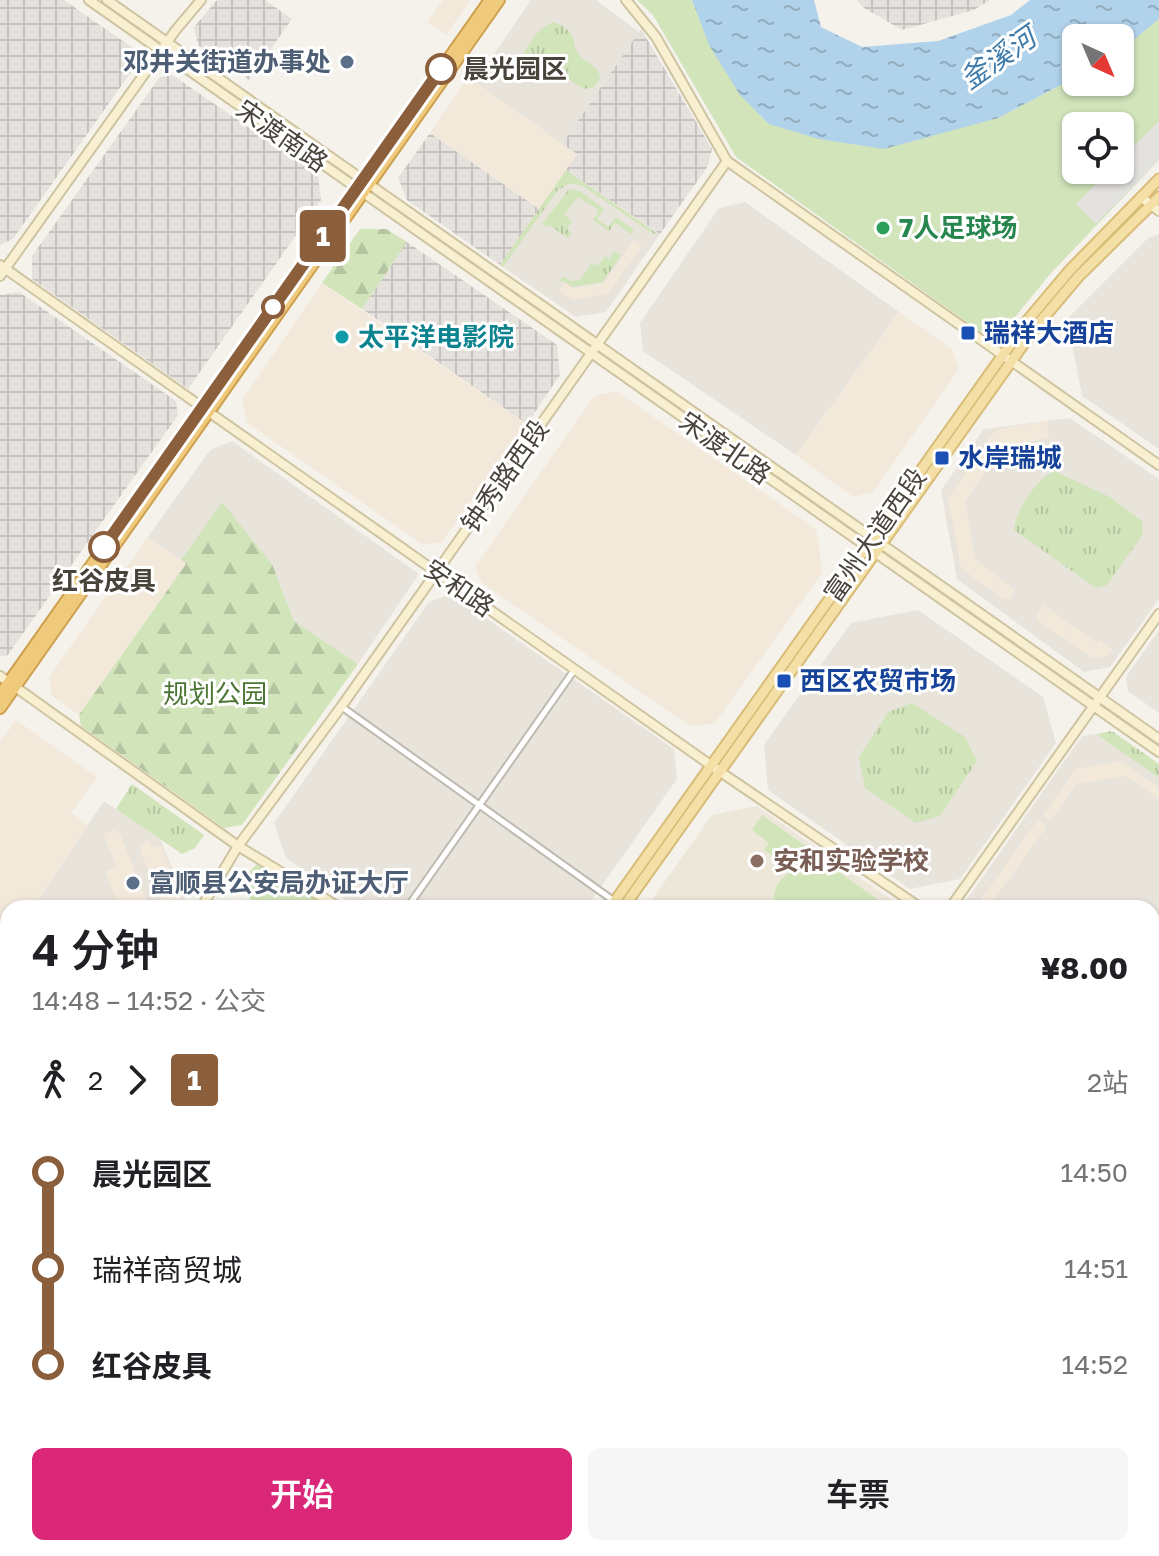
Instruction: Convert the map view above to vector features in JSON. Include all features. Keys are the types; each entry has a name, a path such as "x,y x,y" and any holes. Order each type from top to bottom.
{"highway":[{"path":"0,695 363,186 490,0"},
{"path":"363,186 499,0"},
{"path":"0,708 8,682"}],"main road":[{"name":"富州大道西段","path":"620,900 1006,359 1045,298 1159,179"},
{"name":"富州大道西段","path":"1006,359 1078,277 1155,208 1159,197"}],"street":[{"name":"宋渡南路","path":"89,0 164,46 363,186"},
{"name":"宋渡南路","path":"107,0 164,46"},
{"path":"2,270 164,46 201,0"},
{"path":"626,0 656,37 727,161 1159,465"},
{"name":"钟秀路西段","path":"206,900 238,846 341,707 727,161"},
{"name":"宋渡北路","path":"363,186 598,345 1159,752"},
{"name":"宋渡北路","path":"363,186 592,354 1159,739"},
{"path":"1141,197 1155,208"},
{"name":"安和路","path":"2,270 909,900"},
{"path":"956,900 1159,614"},
{"path":"413,900 576,668"},
{"path":"8,682 238,846 327,900"},
{"path":"341,707 608,900"}],"shaded area":[{"path":"0,0 64,0 133,48 136,65 13,239 0,245"},
{"path":"217,0 265,0 292,19 249,80 198,45 194,27"},
{"path":"443,0 471,0 446,35 427,22"},
{"path":"531,0 596,0 639,32 562,144 475,82"},
{"path":"857,0 990,0 974,10 902,30 864,8"},
{"path":"641,29 712,149 708,166 660,234 566,170 577,154 562,144"},
{"path":"171,74 318,175 321,200 188,389 32,279 32,256 159,78"},
{"path":"468,77 577,154 539,209 430,133"},
{"path":"1159,121 1159,160 1096,224 1076,204 1096,184 1134,184 1134,146"},
{"path":"430,133 539,209 500,265 407,200 398,178"},
{"path":"566,170 660,234 606,312 576,317 500,265"},
{"path":"745,202 899,312 796,455 643,351 640,323 719,208"},
{"path":"1159,234 1159,449 1082,396 1067,319 1148,238"},
{"path":"634,240 642,246 608,294 573,300 559,291 565,283 573,288 604,283"},
{"path":"407,242 557,345 560,375 527,424 362,309"},
{"path":"322,283 527,424 441,543 422,544 247,423 242,400"},
{"name":"红谷皮具","path":"19,292 176,401 178,415 7,656 0,656 0,295"},
{"name":"瑞祥大酒店","path":"899,312 952,349 959,369 873,492 853,497 796,455"},
{"path":"616,391 816,529 823,572 714,724 690,726 482,583 475,567 594,396"},
{"path":"1070,418 1159,479 1159,599 1110,667 1084,672 957,579 941,490 984,429"},
{"path":"1047,421 1049,438 1005,446 965,501 975,559 1015,590 1009,599 1003,599 961,568 948,498 996,430"},
{"path":"232,441 419,574 358,664 294,621 272,564 222,503 181,560 148,537 210,450"},
{"path":"148,537 186,564 79,715 51,695 49,677"},
{"path":"451,594 674,749 677,779 592,900 346,900 286,858 274,823 429,602"},
{"path":"1044,605 1097,643 1100,640 1112,649 1107,656 1092,658 1038,621 1036,616"},
{"path":"918,610 1043,697 1056,743 960,879 910,889 768,790 764,745 851,623"},
{"path":"1159,630 1159,713 1128,691 1126,677"},
{"path":"16,720 97,777 71,813 88,825 37,900 0,900 0,742"},
{"path":"1096,734 1159,778 1159,900 967,900 1082,736"},
{"path":"1122,761 1159,788 1159,799 1126,776 1076,784 1050,821 1043,815 1076,769"},
{"path":"104,801 160,839 185,900 37,900"},
{"name":"安和实验学校","path":"757,806 892,900 652,900 712,815"},
{"path":"1038,820 1047,826 994,900 981,900"},
{"path":"114,830 120,834 147,900 117,900 105,872 117,867 103,834"},
{"path":"148,841 154,848 161,845 170,868 167,872 173,875 182,898 161,900 154,884 160,881 157,874 150,876 140,850 141,844"}],"green space":[{"path":"637,0 692,0 723,66 742,95 769,124 998,118 1062,84 1062,96 1134,96 1134,40 1159,19 1159,160 1051,273 1002,333 986,336 736,157 653,15"},
{"path":"554,22 568,30 580,56 598,71 600,79 594,87 584,89 558,73 534,80 521,70 523,57 531,42 542,29"},
{"path":"566,170 659,235 583,186 570,183 558,190 503,267 500,265"},
{"path":"569,189 580,191 604,209 597,219 608,227 616,217 634,230 631,234 615,223 609,231 593,220 599,210 578,197 564,215 572,221 567,229 571,233 568,238 549,225 546,227 542,224"},
{"path":"360,229 386,229 407,242 362,309 322,283"},
{"path":"614,251 621,255 603,282 573,287 559,281 563,276 571,281 580,280 592,263 598,266 605,256 609,259"},
{"path":"1054,471 1110,497 1142,521 1143,534 1107,585 1096,588 1014,530 1028,496 1041,480"},
{"name":"规划公园","path":"222,502 272,564 294,621 358,664 242,825 224,828 81,726 79,715 186,564 181,560"},
{"path":"912,703 965,737 977,761 940,816 916,823 865,788 859,757 888,712"},
{"path":"1112,731 1159,764 1159,778 1096,734"},
{"path":"132,784 204,835 195,848 182,854 116,809"},
{"path":"762,815 811,850 800,865 794,862 789,868 764,850 769,843 752,830"},
{"path":"814,855 879,900 774,900 780,881 804,868"},
{"path":"257,864 315,900 252,900 234,887"}],"water":[{"name":"釜溪河","path":"692,0 814,0 821,27 862,47 938,41 1011,15 1030,0 1159,0 1159,19 1134,40 1134,24 1062,24 1062,84 998,118 884,149 819,139 769,124 740,95 709,45"}],"bus line":[{"name":"1","path":"104,547 441,69"}],"place":[{"name":"邓井关街道办事处","path":"347,62"},
{"name":"晨光园区","path":"441,69"},
{"name":"7人足球场","path":"883,228"},
{"name":"瑞祥大酒店","path":"968,333"},
{"name":"太平洋电影院","path":"342,337"},
{"name":"水岸瑞城","path":"942,458"},
{"name":"红谷皮具","path":"104,547"},
{"name":"西区农贸市场","path":"784,681"},
{"name":"安和实验学校","path":"757,861"},
{"name":"富顺县公安局办证大厅","path":"133,883"}]}
